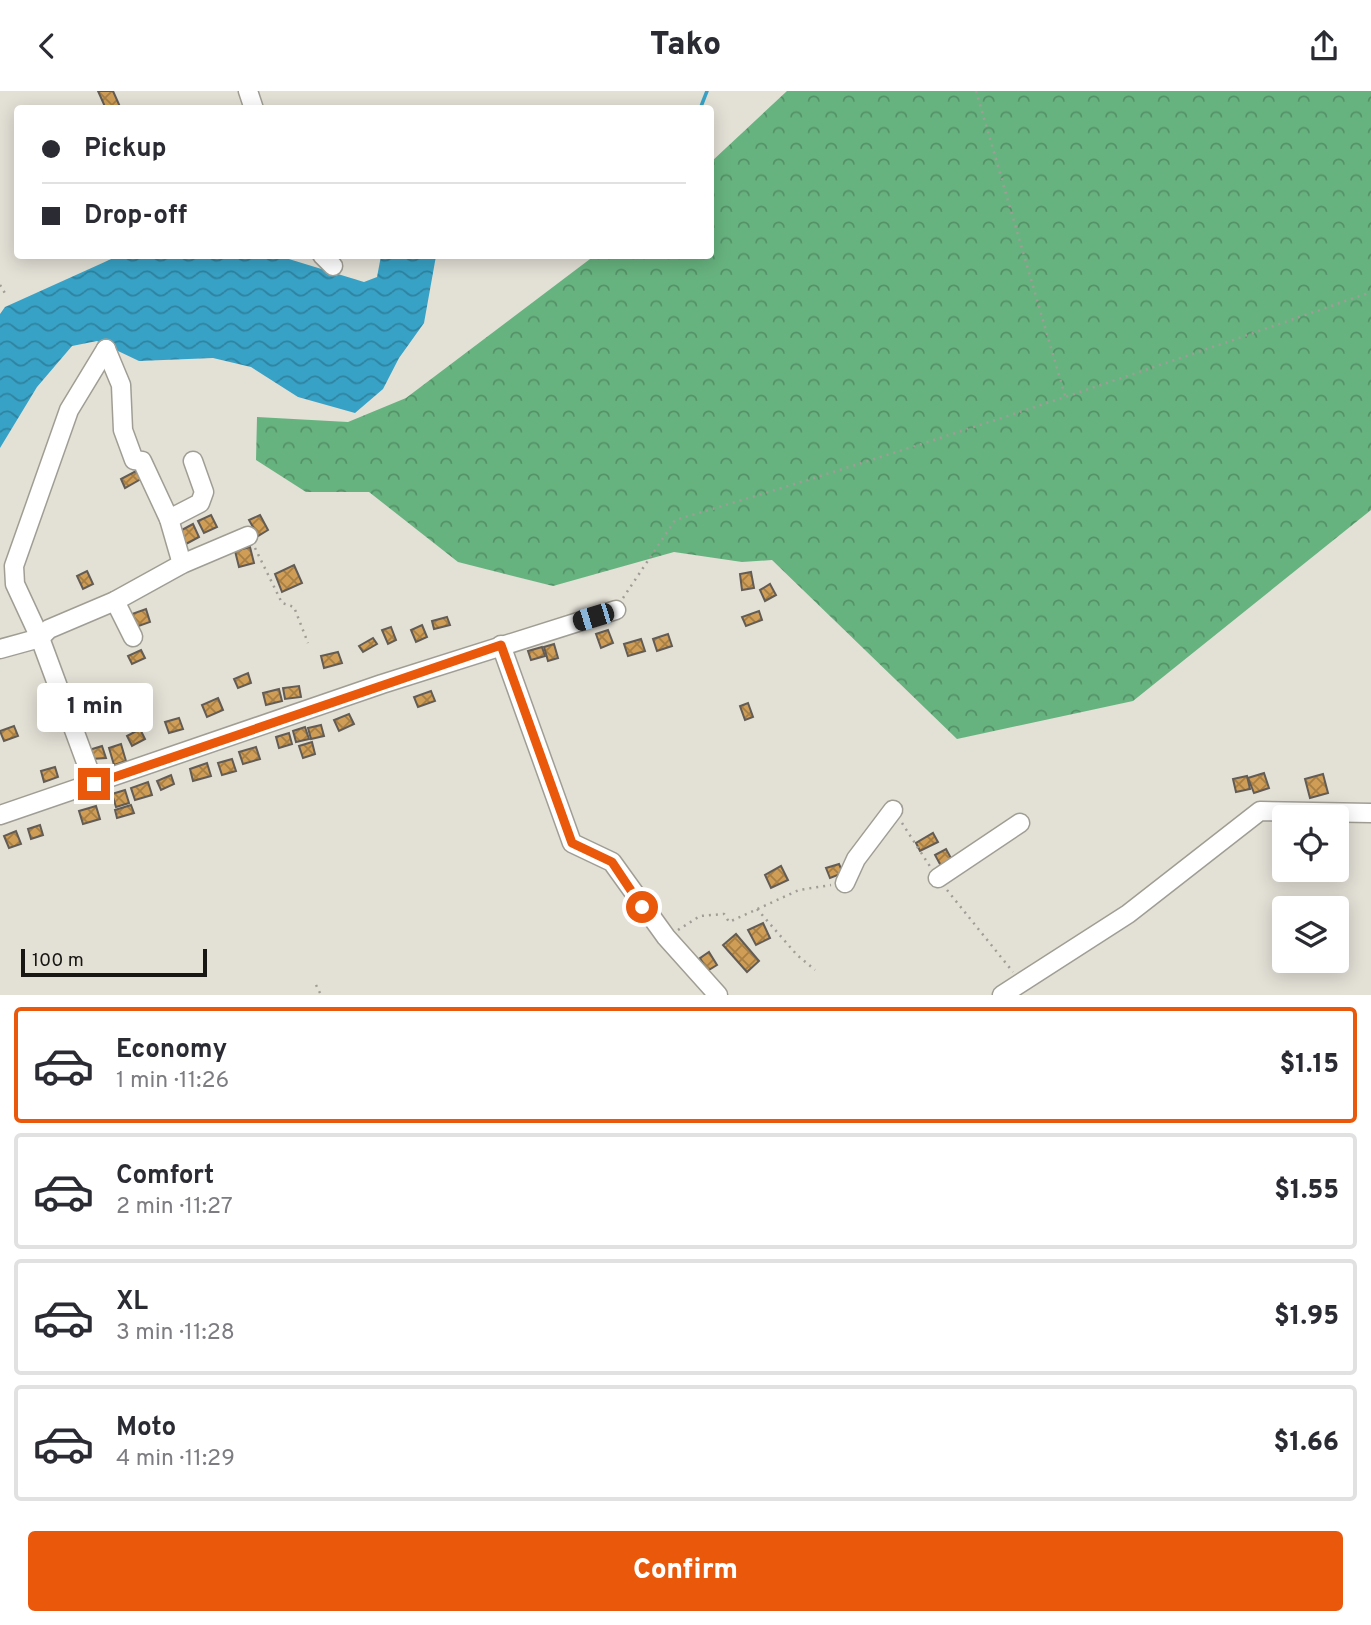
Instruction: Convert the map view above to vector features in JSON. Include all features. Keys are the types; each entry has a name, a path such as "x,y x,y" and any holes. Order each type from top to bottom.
{"street":[{"path":"94,784 40,638 15,584 14,566 69,410 106,349 121,385 123,430 134,460 142,461 169,519 182,564"},
{"path":"169,519 200,503 204,492 193,461"},
{"path":"0,649 40,638 49,629 115,601 182,564 248,536"},
{"path":"115,601 133,637"},
{"path":"0,815 501,645 616,610"},
{"path":"501,645 572,843 612,862 666,937 718,995"},
{"path":"845,883 856,859 893,810"},
{"path":"1002,995 1128,914 1260,811 1371,813"},
{"path":"938,878 1020,823"}],"path":[{"path":"976,91 1066,399"},
{"path":"0,285 6,295"},
{"path":"616,610 675,520 858,466 1066,399 1371,292"},
{"path":"248,536 261,556 282,603 294,607 308,643"},
{"path":"893,810 938,878 1021,983"},
{"path":"666,937 700,916 724,914 730,922 799,890 845,883"},
{"path":"757,909 797,955 815,970"},
{"path":"316,985 321,995"}],"green space":[{"path":"787,91 1371,91 1371,510 1133,701 957,739 772,560 742,562 674,552 553,586 458,562 369,492 306,492 256,460 257,417 348,422 406,398 590,259 714,259 714,159"}],"water":[{"path":"111,259 289,259 364,282 377,277 380,259 435,259 424,323 399,358 383,389 355,413 298,397 251,367 213,358 139,361 97,341 72,346 37,387 0,448 0,314 5,307"}],"building":[{"path":"98,91 113,91 119,105 104,105"},
{"path":"136,471 141,479 125,488 121,479"},
{"path":"211,515 217,527 204,533 198,521"},
{"path":"260,515 268,530 258,536 249,520"},
{"path":"193,524 199,537 184,545 178,532"},
{"path":"250,547 254,563 239,567 235,551"},
{"path":"294,565 302,583 282,592 275,574"},
{"path":"87,571 93,584 83,589 77,576"},
{"path":"751,572 754,588 742,590 740,574"},
{"path":"770,584 776,595 765,601 760,590"},
{"path":"146,609 150,622 133,628 129,615"},
{"path":"759,611 762,620 746,626 742,617"},
{"path":"447,617 450,625 434,629 432,621"},
{"path":"422,625 427,637 416,642 411,630"},
{"path":"391,627 396,640 388,644 382,630"},
{"path":"608,630 613,643 601,648 596,634"},
{"path":"668,634 672,646 657,651 653,639"},
{"path":"373,638 377,644 363,652 359,646"},
{"path":"641,639 645,651 628,656 624,644"},
{"path":"554,644 558,658 548,661 544,647"},
{"path":"542,647 545,656 531,660 528,651"},
{"path":"141,650 145,658 132,664 128,656"},
{"path":"338,652 342,663 324,668 321,656"},
{"path":"248,673 251,683 238,688 234,679"},
{"path":"299,686 301,697 285,699 283,688"},
{"path":"279,689 282,701 266,705 263,693"},
{"path":"431,691 435,701 418,707 414,697"},
{"path":"218,698 223,710 207,717 202,705"},
{"path":"748,703 753,717 745,720 740,706"},
{"path":"59,704 63,717 46,722 42,709"},
{"path":"349,714 354,724 339,731 334,720"},
{"path":"179,718 183,729 169,733 165,722"},
{"path":"321,725 324,736 311,739 308,728"},
{"path":"14,726 18,736 4,741 0,731"},
{"path":"305,727 309,739 296,742 293,731"},
{"path":"140,729 145,739 132,746 127,736"},
{"path":"289,733 292,744 279,748 276,737"},
{"path":"312,742 315,754 303,758 299,746"},
{"path":"121,744 126,761 114,765 109,748"},
{"path":"102,746 106,758 91,759 89,750"},
{"path":"256,747 260,759 243,764 239,752"},
{"path":"232,759 236,771 222,775 218,763"},
{"path":"207,763 211,776 193,781 190,769"},
{"path":"55,767 58,777 44,782 41,771"},
{"path":"1264,773 1269,788 1254,793 1248,778"},
{"path":"1323,774 1328,793 1310,798 1305,779"},
{"path":"171,775 174,784 161,790 157,781"},
{"path":"1247,776 1250,789 1236,792 1233,779"},
{"path":"148,782 152,795 135,800 131,788"},
{"path":"125,790 129,803 116,807 112,794"},
{"path":"131,805 134,813 117,818 115,810"},
{"path":"96,806 100,819 83,824 79,811"},
{"path":"40,825 43,835 31,839 28,829"},
{"path":"16,831 21,844 9,848 4,836"},
{"path":"933,833 938,842 920,851 916,843"},
{"path":"946,849 952,860 941,866 935,855"},
{"path":"839,864 843,873 830,878 826,868"},
{"path":"781,866 788,880 771,888 765,875"},
{"path":"763,923 770,938 756,945 748,930"},
{"path":"736,934 759,961 747,972 723,945"},
{"path":"709,952 717,965 707,971 700,958"}],"waterway":[{"path":"702,105 707,91"}],"route":[{"path":"94,784 501,645 572,843 612,862 642,907"}]}
